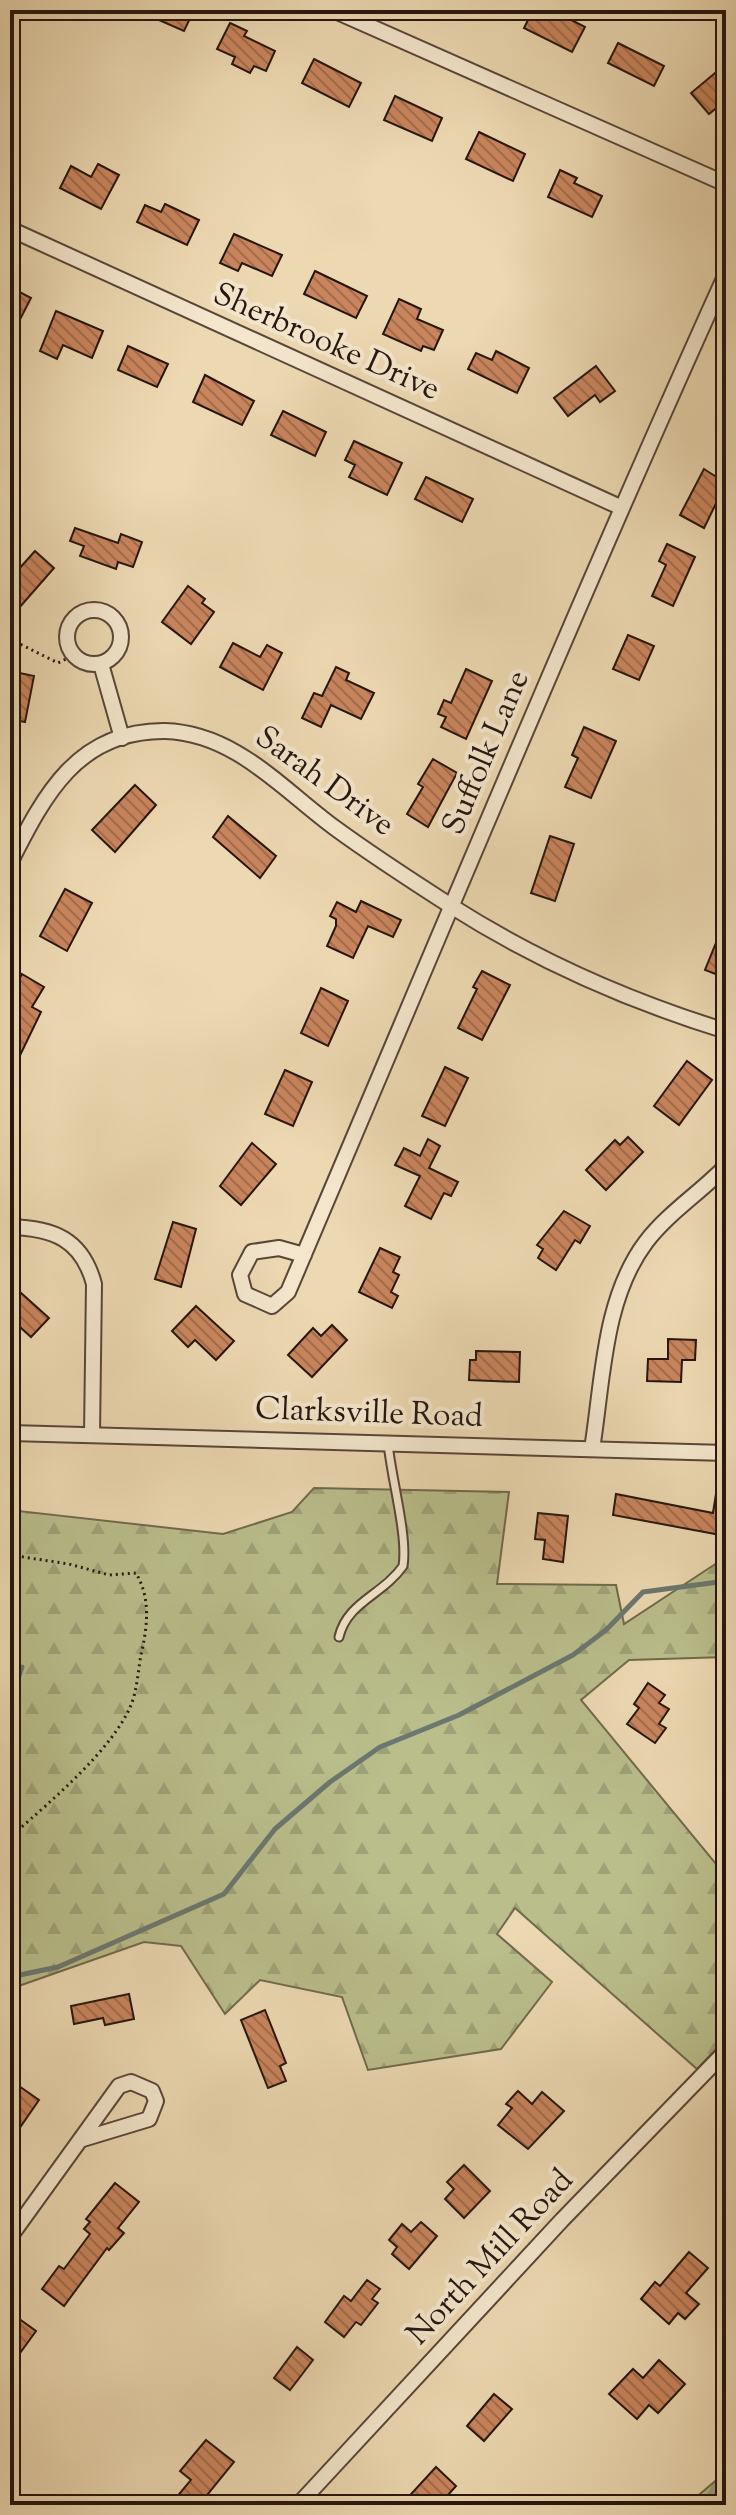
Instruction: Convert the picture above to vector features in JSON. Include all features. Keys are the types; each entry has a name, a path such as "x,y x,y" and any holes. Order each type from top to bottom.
{"street":[{"path":"333,10 726,184"},
{"name":"Sherbrooke Drive","path":"10,229 620,507"},
{"name":"Suffolk Lane","path":"304,1255 279,1248 252,1252 240,1275 245,1294 272,1306 288,1292 304,1255 453,907 620,507 726,274"},
{"path":"98,611 114,619 121,636 116,653 101,664 86,663 74,655 67,644 68,628 80,614 98,611"},
{"path":"101,664 122,738"},
{"name":"Sarah Drive","path":"10,863 44,797 61,775 80,759 122,738 164,731 188,733 237,751 343,833 453,907 582,977 726,1031"},
{"path":"592,1449 612,1318 630,1267 665,1220 726,1166"},
{"path":"10,1227 54,1231 70,1241 90,1268 94,1284 92,1434"},
{"name":"Clarksville Road","path":"10,1433 726,1453"},
{"name":"North Mill Road","path":"298,2505 562,2220 726,2051"},
{"path":"10,2237 119,2086 131,2082 152,2091 156,2101 149,2119 83,2139"}],"lane":[{"path":"339,1637 342,1621 354,1607 378,1593 403,1566 404,1536 393,1493 388,1443"}],"path":[{"path":"10,639 58,663 74,655"},
{"path":"10,1555 69,1564 109,1575 136,1573 146,1590 147,1628 131,1705 75,1778 16,1832 10,1831"}],"green space":[{"path":"314,1488 509,1492 497,1584 616,1585 624,1624 726,1557 726,1657 629,1660 581,1700 726,1876 726,2039 697,2069 515,1908 497,1934 552,1982 501,2049 368,2070 342,1997 260,1980 225,2014 181,1946 144,1942 10,1989 10,1510 223,1534 292,1512"},
{"path":"726,2472 726,2505 687,2505"}],"building":[{"path":"136,10 194,10 184,31"},
{"path":"533,10 552,10 585,27 572,52 524,28"},
{"path":"230,23 247,31 244,36 275,51 266,71 254,66 250,73 232,64 235,57 217,49"},
{"path":"618,43 664,66 654,86 608,63"},
{"path":"314,59 361,83 349,107 302,83"},
{"path":"726,64 726,100 709,114 691,93"},
{"path":"395,96 442,118 432,141 384,120"},
{"path":"479,132 525,154 513,181 466,159"},
{"path":"98,164 119,175 101,209 60,188 71,166 91,177"},
{"path":"560,170 577,178 574,183 602,196 592,217 548,197"},
{"path":"165,204 199,220 187,245 137,222 145,205 161,212"},
{"path":"234,234 282,255 272,276 242,263 238,271 220,263"},
{"path":"315,271 367,296 356,318 304,294"},
{"path":"10,287 31,298 10,339"},
{"path":"399,299 421,309 417,319 443,330 434,350 423,346 421,351 383,334"},
{"path":"56,311 103,331 92,358 63,345 57,359 40,351"},
{"path":"128,346 168,364 157,387 118,370"},
{"path":"496,351 529,368 517,393 468,369 476,353 492,360"},
{"path":"596,366 615,391 600,402 595,395 568,416 554,398"},
{"path":"205,375 254,401 242,425 193,402"},
{"path":"283,411 326,432 315,456 271,435"},
{"path":"354,441 402,463 387,495 349,477 355,465 345,460"},
{"path":"704,469 726,483 704,528 680,515"},
{"path":"426,477 473,499 462,522 415,499"},
{"path":"75,528 118,543 121,534 142,542 133,567 118,562 116,569 80,556 84,546 70,541"},
{"path":"667,544 695,557 673,606 652,596 666,565 659,561"},
{"path":"35,551 54,568 19,608 10,600 10,579"},
{"path":"188,586 205,599 202,603 214,612 191,644 162,622"},
{"path":"628,635 654,646 639,680 613,669"},
{"path":"233,643 260,657 267,645 282,653 263,690 220,667"},
{"path":"336,667 349,673 346,680 374,693 361,719 331,705 321,727 302,718 314,693 322,696"},
{"path":"466,669 492,681 466,739 441,727 446,717 438,714 444,700 451,703"},
{"path":"10,671 34,676 25,722 10,719"},
{"path":"584,727 616,741 591,798 565,787 578,758 572,755"},
{"path":"433,759 457,773 428,827 407,814 423,787 418,784"},
{"path":"135,785 156,805 115,852 92,830"},
{"path":"228,816 276,856 260,878 213,837"},
{"path":"550,836 574,844 555,901 531,893"},
{"path":"65,889 92,903 67,951 40,936"},
{"path":"361,901 401,920 393,937 368,926 353,958 327,946 336,926 336,919 330,916 337,902 356,912"},
{"path":"726,918 726,978 705,970"},
{"path":"482,971 510,985 482,1040 458,1028"},
{"path":"22,974 44,987 32,1007 41,1012 10,1076 10,995"},
{"path":"321,988 348,1001 328,1046 301,1033"},
{"path":"687,1061 712,1080 679,1125 654,1106"},
{"path":"445,1067 468,1078 445,1126 422,1116"},
{"path":"285,1070 312,1082 293,1126 265,1114"},
{"path":"628,1137 643,1152 606,1190 586,1170 615,1140 620,1145"},
{"path":"428,1139 440,1146 429,1168 458,1182 451,1196 444,1193 431,1219 405,1206 420,1176 395,1165 404,1148 420,1156"},
{"path":"252,1143 276,1164 241,1205 220,1186"},
{"path":"564,1211 590,1226 580,1243 575,1240 556,1270 538,1258 543,1249 537,1245"},
{"path":"173,1222 196,1229 181,1287 155,1279"},
{"path":"380,1248 400,1257 393,1272 399,1275 391,1292 398,1296 392,1308 359,1292"},
{"path":"10,1283 49,1318 31,1337 21,1328 10,1340"},
{"path":"196,1306 234,1341 216,1360 195,1340 188,1347 172,1331"},
{"path":"332,1325 347,1340 312,1377 288,1355 313,1328 321,1336"},
{"path":"668,1339 696,1340 695,1360 682,1360 681,1382 647,1381 648,1359 668,1359"},
{"path":"476,1351 520,1352 519,1382 469,1380 470,1360 476,1360"},
{"path":"718,1481 726,1482 726,1536 613,1515 616,1494 713,1513"},
{"path":"538,1513 568,1516 563,1562 543,1559 545,1540 535,1539"},
{"path":"648,1683 665,1695 659,1703 669,1709 659,1724 666,1728 655,1743 627,1724 639,1708 634,1704"},
{"path":"129,1994 134,2019 105,2025 103,2018 74,2024 71,2006"},
{"path":"265,2010 286,2063 280,2066 286,2081 268,2088 241,2020"},
{"path":"19,2086 39,2100 10,2142 10,2099"},
{"path":"518,2091 532,2104 542,2092 564,2111 528,2149 498,2125 512,2108 506,2104"},
{"path":"464,2165 490,2191 464,2218 445,2199 454,2189 447,2182"},
{"path":"115,2183 139,2202 118,2228 124,2233 109,2250 107,2248 64,2306 42,2289 59,2266 64,2269 90,2234 84,2229 90,2222 86,2219"},
{"path":"421,2222 437,2236 409,2269 392,2254 397,2247 389,2240 402,2224 411,2232"},
{"path":"689,2252 708,2268 686,2293 699,2304 685,2319 678,2313 669,2324 641,2299 655,2282 660,2286"},
{"path":"367,2280 380,2289 372,2299 378,2303 361,2325 356,2322 344,2337 325,2322 344,2296 351,2301"},
{"path":"18,2318 36,2331 10,2367 10,2328"},
{"path":"297,2347 313,2360 290,2390 274,2378"},
{"path":"659,2360 685,2384 658,2413 649,2405 637,2419 609,2394 633,2369 643,2378"},
{"path":"494,2394 512,2409 484,2441 467,2426"},
{"path":"206,2440 234,2462 199,2505 170,2505 191,2480 180,2471"},
{"path":"436,2467 456,2486 439,2505 401,2505"}],"waterway":[{"path":"10,1977 58,1967 224,1894 275,1829 330,1782 380,1747 459,1715 573,1655 606,1630 643,1592 726,1581"},
{"path":"10,1702 22,1667"}]}
